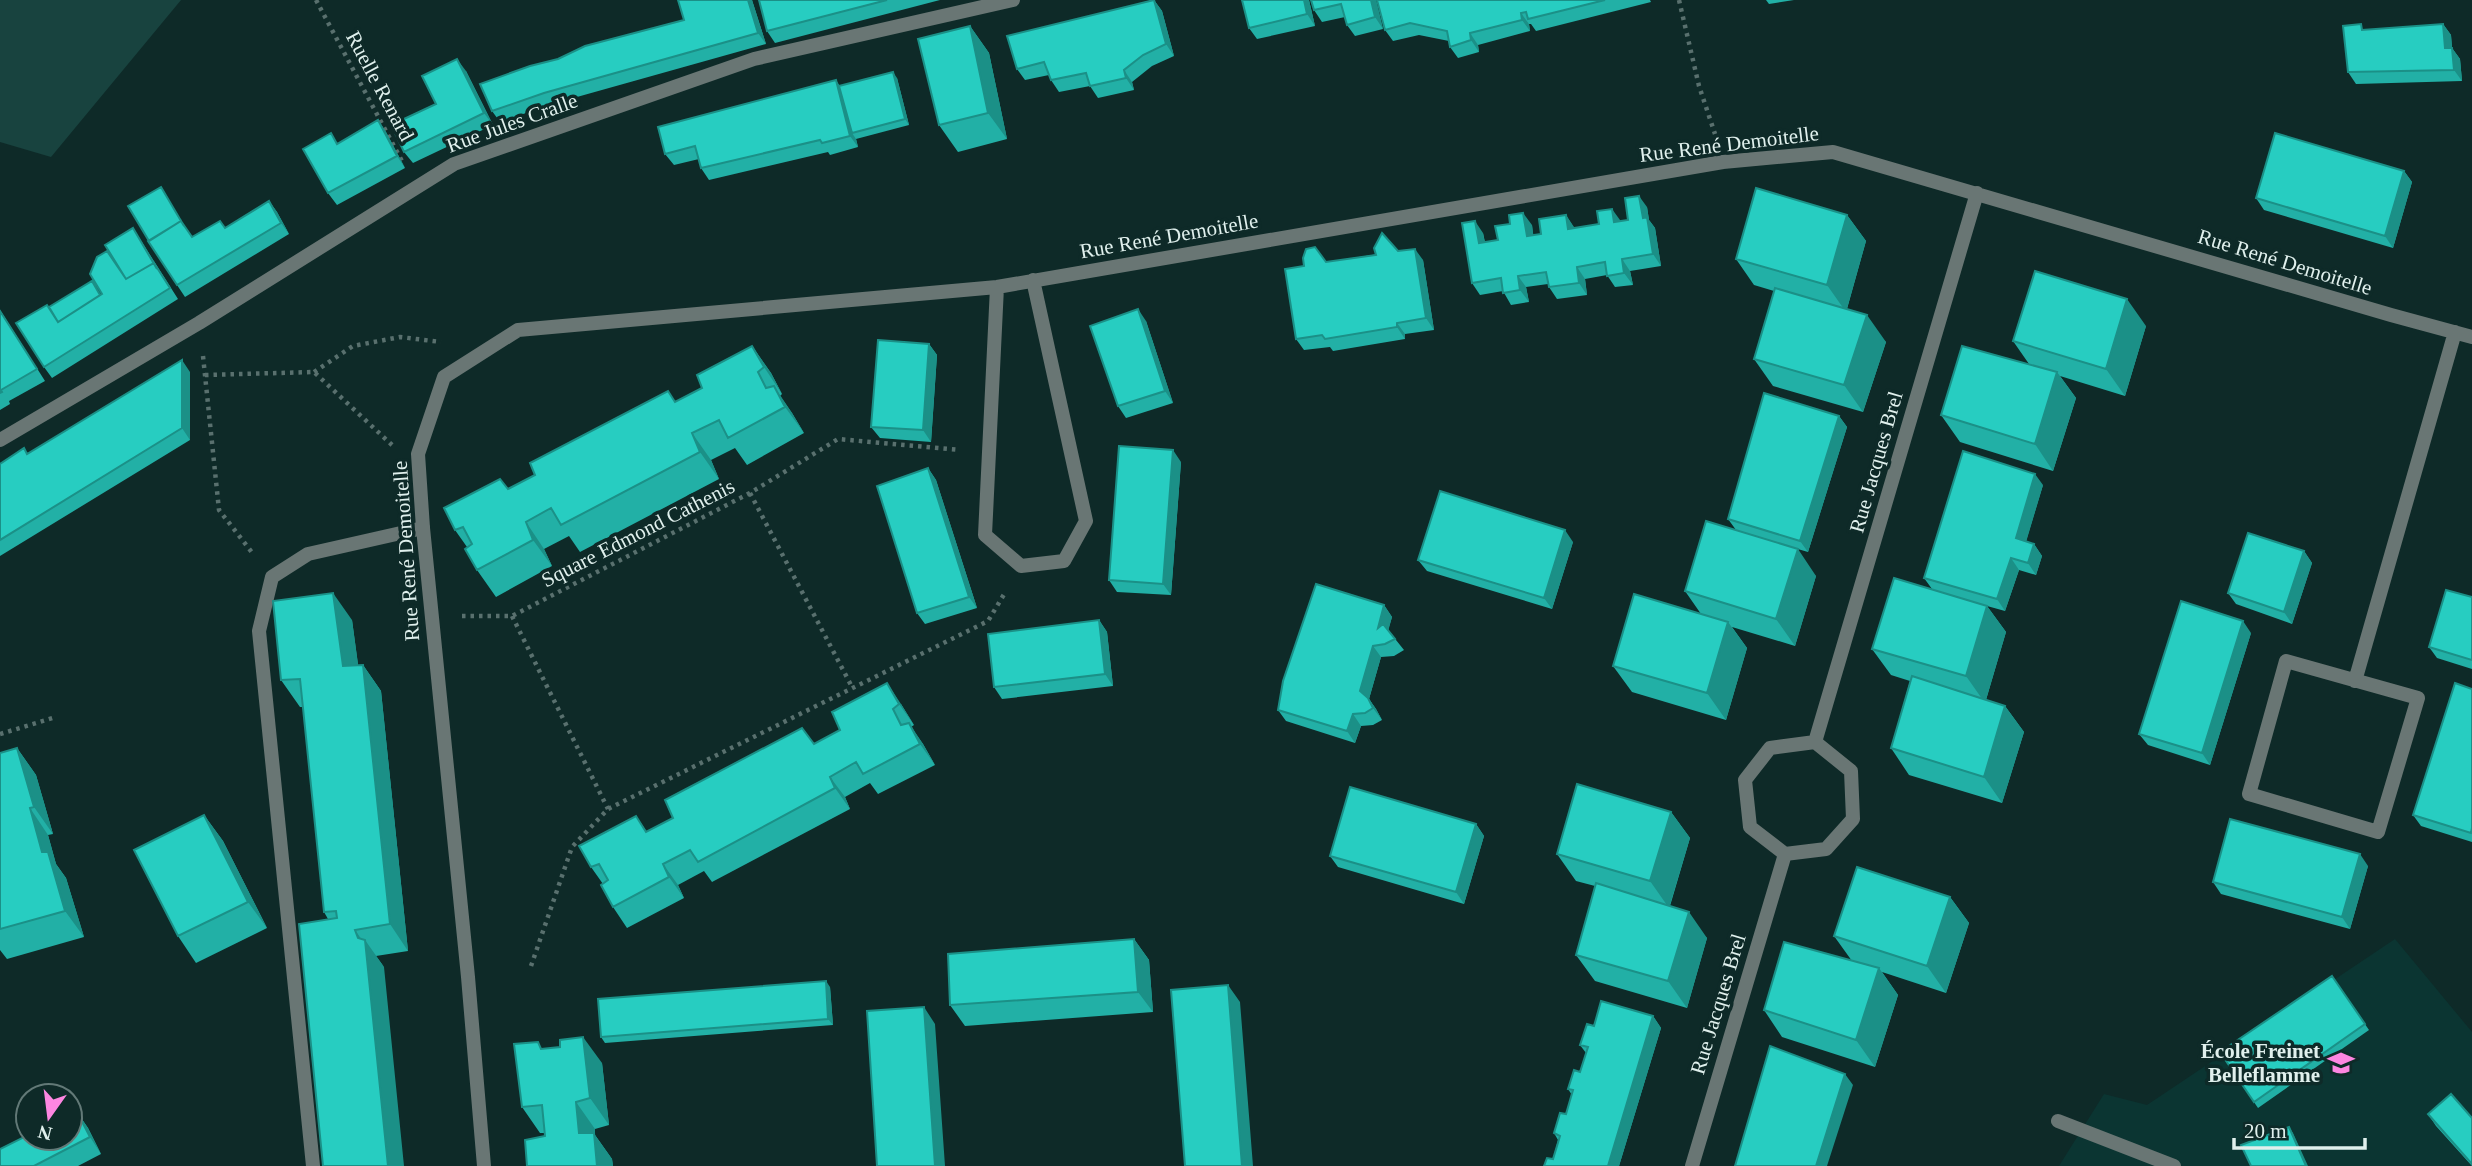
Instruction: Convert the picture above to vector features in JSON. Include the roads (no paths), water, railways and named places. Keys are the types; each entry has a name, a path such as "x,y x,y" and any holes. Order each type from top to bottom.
{"street":[{"name":"Rue Jules Cralle","path":"0,440 199,323 454,164 754,59 1013,0"},
{"name":"Rue René Demoitelle","path":"484,1166 418,454 444,377 518,330 997,287 1723,162 1833,152 2391,316 2472,337"},
{"name":"Rue Jacques Brel","path":"1815,743 1977,193"},
{"path":"997,287 985,535 1021,566 1064,561 1086,521 1032,280"},
{"path":"2355,681 2455,332"},
{"path":"313,1166 259,631 272,577 308,554 423,528"},
{"path":"2286,661 2355,681 2418,698 2378,832 2249,794 2286,661"},
{"path":"1815,743 1851,771 1853,819 1826,849 1785,854 1750,827 1745,780 1770,748 1815,743"},
{"name":"Rue Jacques Brel","path":"1692,1166 1785,854"},
{"path":"2058,1121 2174,1166"}],"place":[{"name":"École Freinet Belleflamme","path":"2341,1063"}]}
